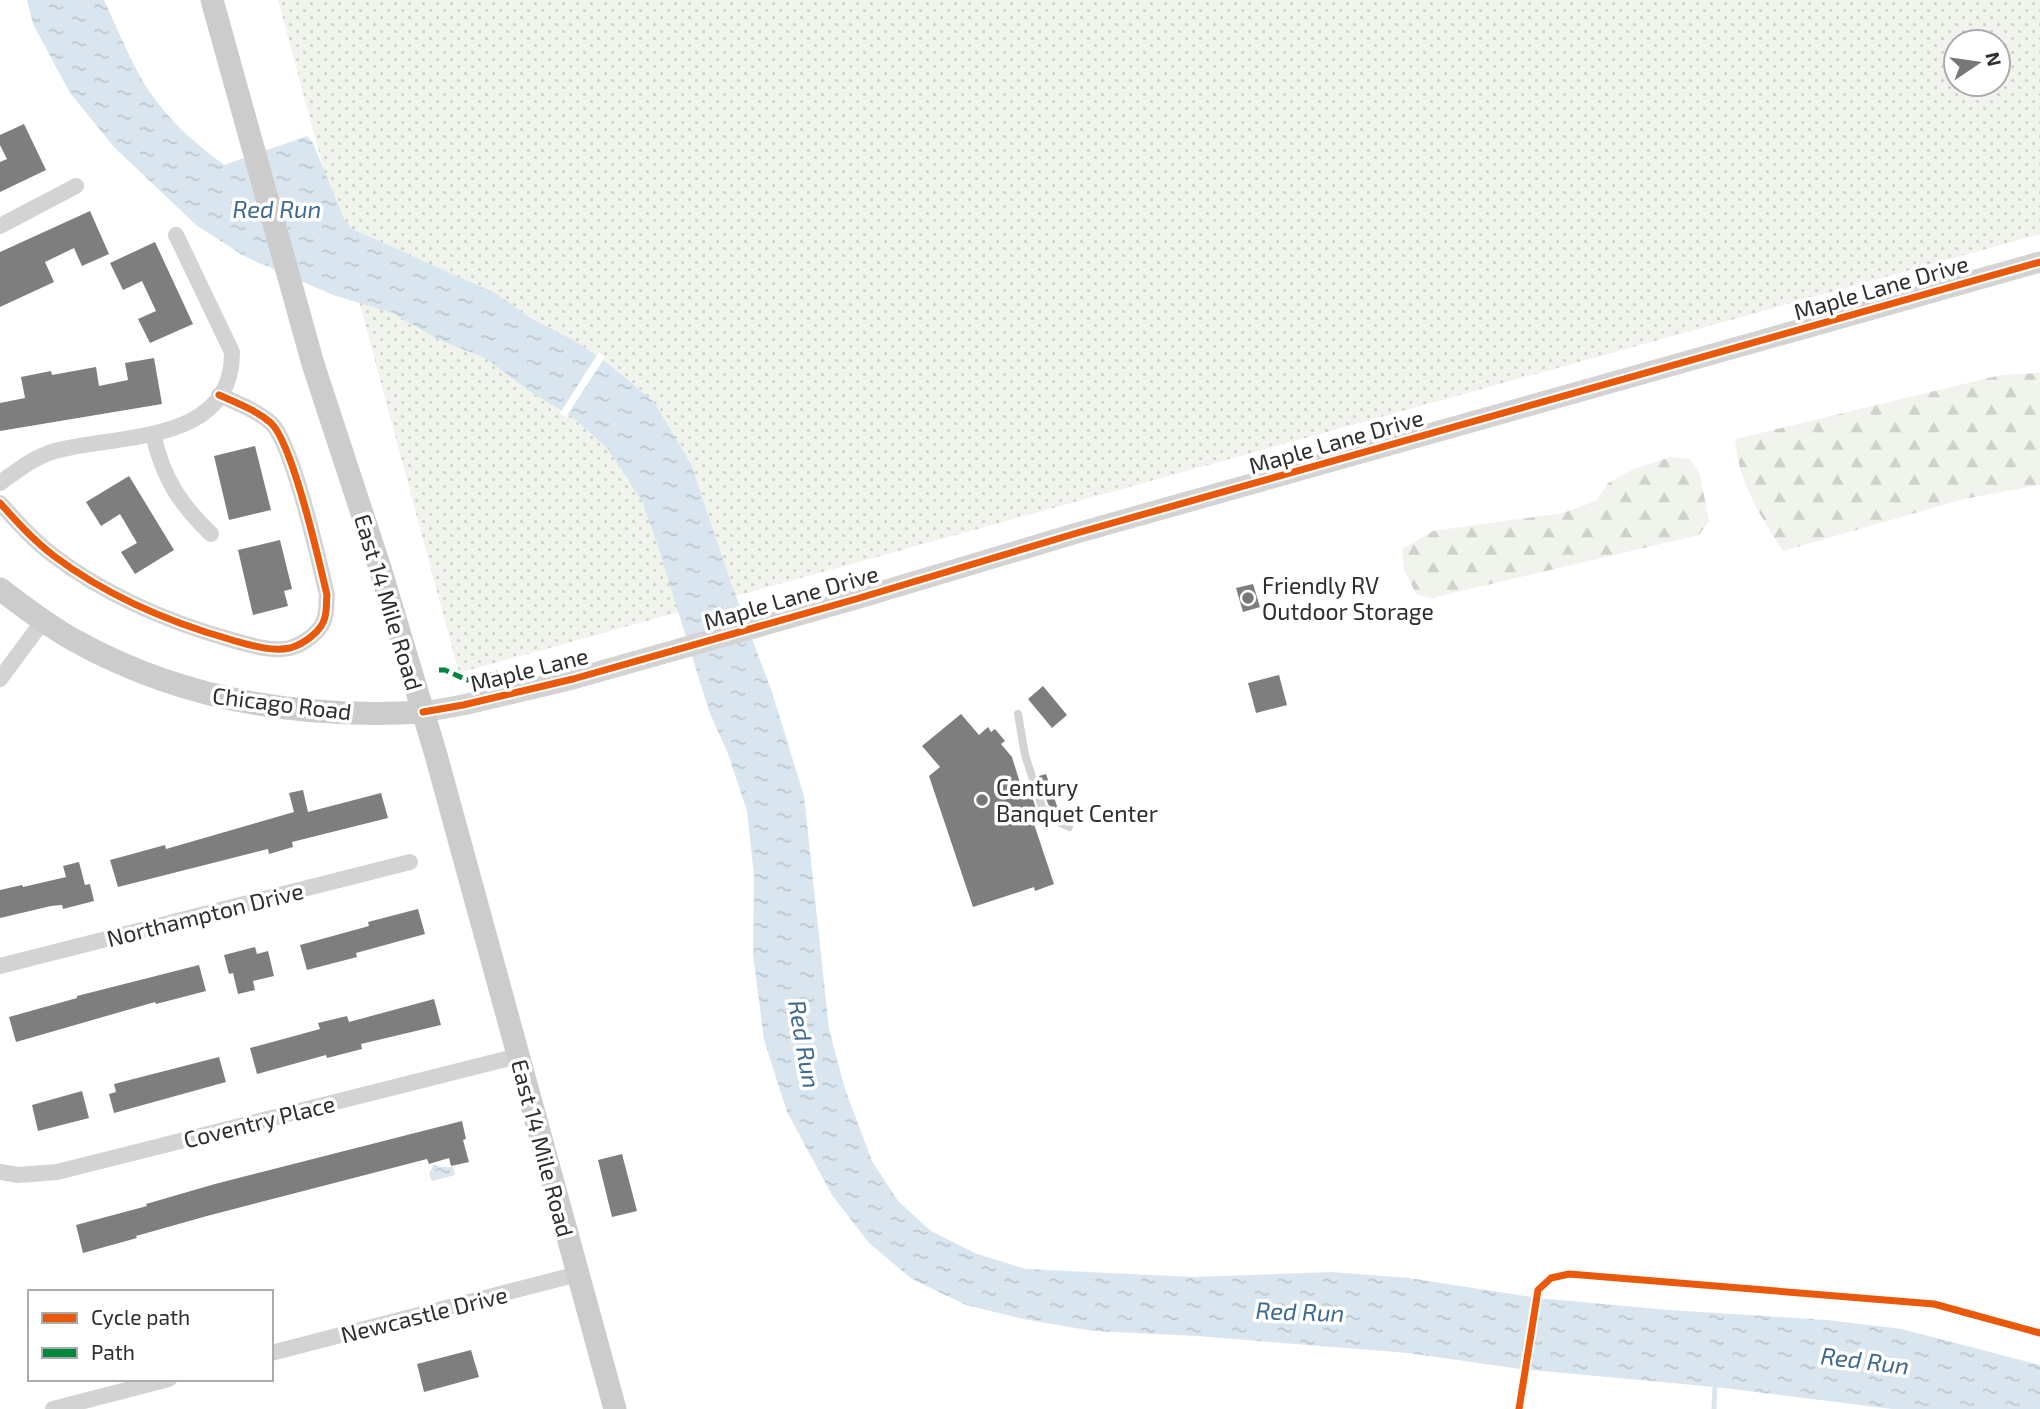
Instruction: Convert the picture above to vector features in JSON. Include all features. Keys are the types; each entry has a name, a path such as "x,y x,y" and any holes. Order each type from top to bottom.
{"main road":[{"name":"East 14 Mile Road","path":"212,0 327,409 424,712 614,1409"},
{"name":"Chicago Road","path":"0,589 74,640 131,669 167,682 216,696 295,709 383,714 424,712"}],"street":[{"path":"0,226 76,186"},
{"path":"0,483 35,459 57,451 173,429 192,421 219,395 233,368 232,352 176,235"},
{"name":"Maple Lane Drive","path":"642,659 1077,533 2040,262"},
{"path":"0,503 24,530 54,556 130,604 170,621 252,646 289,648 302,643 315,633 325,619 327,595 289,453 272,424 257,413 219,395"},
{"path":"153,434 162,468 172,489 193,517 211,534"},
{"path":"0,679 43,621"},
{"name":"Maple Lane","path":"424,712 560,682 642,659"},
{"name":"Northampton Drive","path":"0,966 410,862"},
{"name":"Coventry Place","path":"0,1172 18,1175 57,1172 518,1056"},
{"name":"Newcastle Drive","path":"273,1352 578,1274"},
{"path":"53,1409 161,1381"}],"lane":[{"path":"1018,714 1025,755 1042,807 1054,820 1069,827"}],"green space":[{"path":"278,0 2040,0 2040,234 459,673"},
{"path":"2040,373 2040,485 1964,499 1783,551 1745,484 1735,439 2001,375"},
{"path":"1671,457 1690,459 1700,475 1709,521 1699,535 1432,598 1417,595 1404,571 1402,549 1433,531 1563,513 1596,501 1608,483 1634,469"}],"water":[{"name":"Red Run","path":"27,0 104,0 134,66 157,102 188,136 224,165 307,136 313,143 344,219 352,229 495,293 532,319 575,341 606,362 654,402 691,464 772,692 804,796 829,1029 845,1089 872,1161 898,1201 931,1231 975,1253 1025,1269 1194,1277 1332,1272 1409,1278 1538,1298 1827,1320 1902,1329 2040,1365 2040,1409 1892,1409 1715,1387 1520,1369 1408,1353 1197,1336 1093,1331 1023,1319 966,1305 912,1279 869,1243 832,1195 787,1112 764,1040 753,954 754,876 747,811 728,754 709,711 642,501 608,449 574,418 532,393 485,358 437,339 393,313 333,295 244,256 196,225 114,147 70,93 33,24"},
{"path":"434,1164 453,1167 455,1175 432,1181 429,1174"}],"pier":[{"path":"599,352 605,357 566,417 560,413"}],"building":[{"path":"24,124 46,170 0,192 0,162 7,159 0,145 0,135"},
{"path":"90,211 109,254 82,266 74,248 45,262 54,282 0,307 0,252"},
{"path":"155,242 193,324 150,343 138,319 156,311 142,281 123,290 110,263"},
{"path":"154,358 162,404 0,431 0,403 25,398 21,377 51,371 52,375 96,367 99,386 128,380 125,363"},
{"path":"255,446 271,510 229,520 214,456"},
{"path":"129,476 174,550 135,574 121,552 137,543 120,514 101,526 86,502"},
{"path":"280,540 292,589 284,591 288,606 253,615 238,550"},
{"name":"Friendly RV Outdoor Storage","path":"1253,584 1260,607 1243,612 1236,588"},
{"path":"1279,675 1287,705 1256,713 1248,683"},
{"path":"1043,686 1067,715 1052,728 1028,699"},
{"name":"Century Banquet Center","path":"961,714 979,735 988,727 991,732 995,729 1005,741 1001,744 1012,757 1020,783 1027,781 1040,815 1032,818 1054,884 1035,891 1034,887 973,907 929,776 940,767 922,746"},
{"path":"1046,774 1058,809 1054,810 1048,804 1039,776"},
{"path":"303,790 308,812 381,793 388,818 292,842 293,847 269,854 268,849 118,887 110,860 165,845 166,849 294,812 289,793"},
{"path":"79,862 85,885 90,884 94,901 63,909 62,905 51,906 0,918 0,890 66,877 63,866"},
{"path":"418,909 425,934 356,953 357,957 307,970 300,945 369,926 368,922"},
{"path":"255,947 257,954 268,951 274,976 253,981 255,990 238,994 233,973 229,974 224,955"},
{"path":"199,965 206,991 156,1004 155,1002 16,1042 9,1017 77,996"},
{"path":"434,999 441,1025 361,1044 362,1049 327,1058 326,1055 257,1074 250,1048 320,1029 318,1023 347,1016 349,1022"},
{"path":"219,1057 226,1082 114,1113 109,1094 116,1092 114,1084"},
{"path":"82,1091 89,1118 38,1131 32,1105"},
{"path":"462,1121 466,1139 463,1140 469,1162 451,1166 449,1158 429,1164 427,1159 207,1216 83,1253 76,1225 215,1184"},
{"path":"622,1154 637,1211 612,1217 598,1160"},
{"path":"471,1350 479,1377 424,1392 417,1364"}],"waterway":[{"path":"1714,1409 1715,1381"}],"marked path":[{"path":"439,670 467,680 498,673"}],"cycle path":[{"path":"423,712 573,679 1077,533 2040,262"},
{"path":"0,503 54,556 95,583 139,606 185,625 253,646 283,649 301,643 312,636 323,622 327,595 296,478 288,454 271,423 219,395"},
{"path":"1519,1409 1538,1290 1551,1278 1569,1274 1934,1304 2040,1333"}],"place":[{"name":"Friendly RV Outdoor Storage","path":"1248,598"},
{"name":"Century Banquet Center","path":"982,800"}]}
